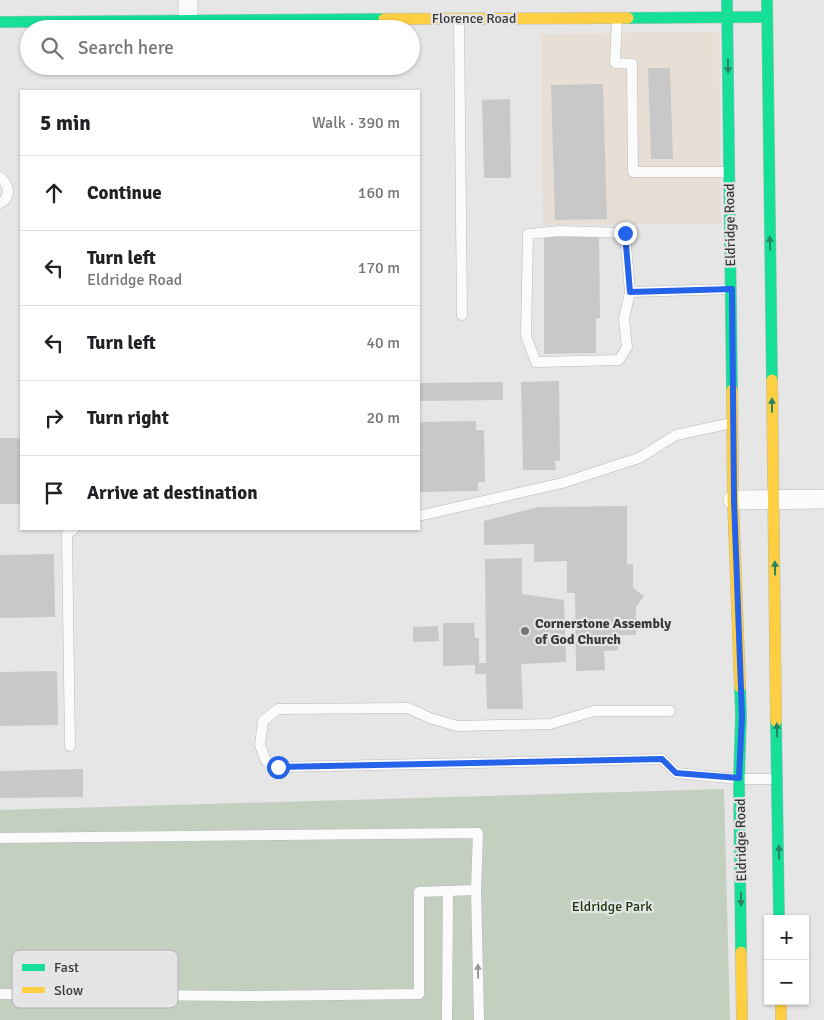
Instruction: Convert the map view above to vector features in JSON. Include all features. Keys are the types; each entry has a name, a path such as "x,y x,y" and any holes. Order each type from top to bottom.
{"main road":[{"name":"Eldridge Road","path":"727,0 734,500 742,716 739,778 742,1020"},
{"path":"767,0 780,915"},
{"name":"Florence Road","path":"324,20 767,17"},
{"name":"Florence Road","path":"0,22 20,22"},
{"path":"781,1005 782,1020"}],"street":[{"path":"188,0 188,20"},
{"path":"734,500 824,499"}],"lane":[{"path":"617,17 615,63 632,64 634,172 730,172"},
{"path":"459,18 462,315"},
{"path":"0,177 7,184 8,190 7,197 0,203"},
{"path":"560,230 625,233 630,292 624,319 627,346 619,360 536,362 526,336 528,234 560,230"},
{"path":"630,292 732,289"},
{"path":"420,516 562,483 639,458 676,435 733,423"},
{"path":"70,746 68,534 73,530"},
{"path":"670,711 594,711 550,724 457,726 430,718 408,708 278,709 263,722 260,746 266,761 278,767 662,759 676,773 778,779"},
{"path":"0,838 478,833 476,890 479,1020"},
{"path":"178,995 419,994 419,892 476,890"},
{"path":"447,1020 448,891"}],"shaded area":[{"path":"719,32 721,223 543,225 541,34"}],"green space":[{"name":"Eldridge Park","path":"724,789 730,1020 0,1020 0,810"}],"building":[{"path":"648,68 670,68 673,159 651,159"},
{"path":"603,84 607,219 555,220 551,85"},
{"path":"510,99 511,178 484,178 482,100"},
{"path":"544,237 599,237 600,318 596,318 596,353 544,354"},
{"path":"559,381 560,461 555,461 556,470 523,470 521,382"},
{"path":"503,382 503,400 420,401 420,383"},
{"path":"476,421 476,430 484,430 485,482 478,482 478,491 420,492 420,422"},
{"path":"0,438 20,438 20,504 0,504"},
{"path":"627,506 627,564 633,564 633,588 644,596 636,607 636,635 618,635 618,650 604,651 605,670 576,671 575,593 567,593 567,561 534,562 534,544 484,545 484,521 538,507"},
{"path":"54,554 55,617 0,618 0,555"},
{"name":"Cornerstone Assembly of God Church","path":"522,558 522,594 564,600 566,662 521,664 523,709 487,709 486,674 475,674 475,665 443,666 443,623 474,623 475,638 479,638 479,663 486,663 485,559"},
{"path":"438,626 439,641 413,642 413,627"},
{"path":"57,671 58,725 0,726 0,672"},
{"path":"83,769 83,797 0,798 0,771"}],"traffic: fast":[{"path":"727,0 732,390"},
{"path":"767,0 772,380"},
{"path":"628,18 767,17"},
{"path":"256,20 384,19"},
{"path":"0,22 20,22"},
{"path":"740,687 741,952"},
{"path":"776,721 779,915"}],"traffic: slow":[{"path":"384,19 628,18"},
{"path":"772,380 776,721"},
{"path":"732,390 733,500 740,687"},
{"path":"741,952 742,1020"},
{"path":"781,1005 781,1020"}],"place":[{"name":"Cornerstone Assembly of God Church","path":"525,631"}],"route":[{"path":"278,767 662,759 676,773 739,778 742,716 734,500 732,289 630,292 625,233"}]}
